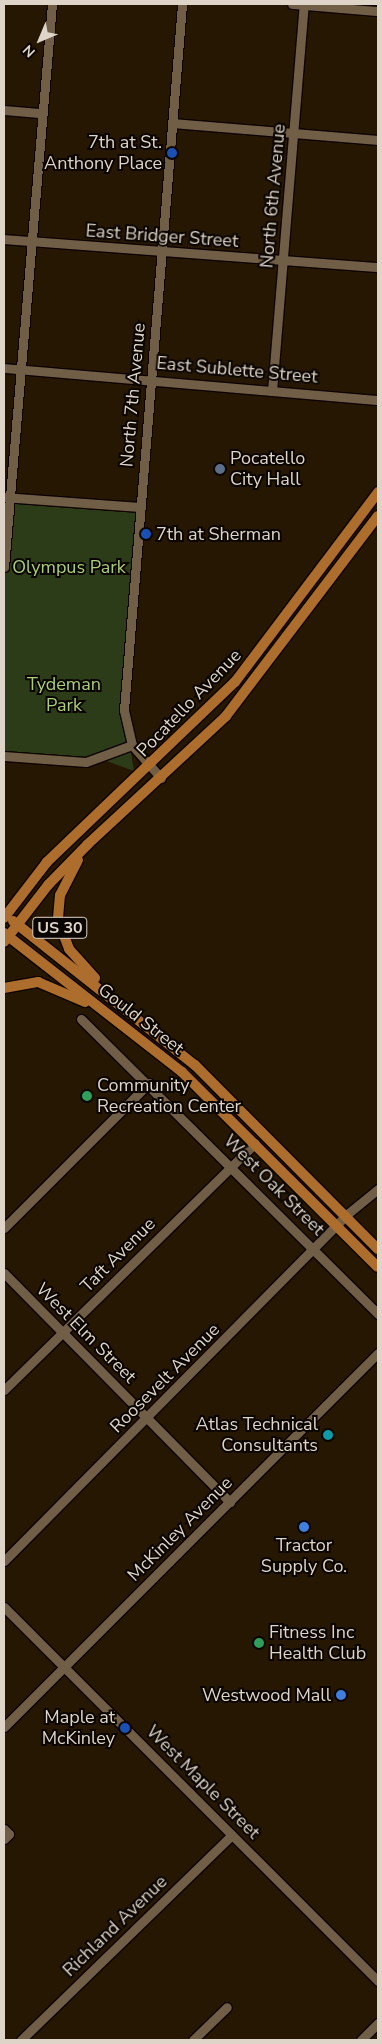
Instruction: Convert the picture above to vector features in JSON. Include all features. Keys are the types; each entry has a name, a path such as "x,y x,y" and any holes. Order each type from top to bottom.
{"main road":[{"name":"Pocatello Avenue","path":"4,916 47,862 151,768 250,664 378,492"},
{"name":"Pocatello Avenue","path":"5,937 88,844 226,716 378,516"},
{"name":"US 30","path":"88,844 63,885 58,920 69,949 115,1001"},
{"name":"Gould Street","path":"4,916 17,924 115,1001 208,1078 378,1249"},
{"name":"Gould Street","path":"5,937 182,1072 378,1268"},
{"path":"4,988 29,982 54,986 126,1028"}],"street":[{"path":"4,567 6,497 22,370 52,4"},
{"name":"North 7th Avenue","path":"160,778 132,744 124,710 139,507 163,252 182,4"},
{"path":"292,4 378,11"},
{"name":"North 6th Avenue","path":"272,391 295,132 304,5"},
{"path":"4,110 42,113"},
{"path":"172,123 378,140"},
{"name":"East Bridger Street","path":"4,239 283,262 378,267"},
{"name":"East Sublette Street","path":"4,368 152,379 378,400"},
{"path":"6,497 139,507"},
{"path":"4,756 86,762 132,744"},
{"name":"West Oak Street","path":"81,1019 149,1083 378,1314"},
{"path":"4,1228 149,1083"},
{"name":"Taft Avenue","path":"4,1390 255,1143"},
{"name":"Roosevelt Avenue","path":"4,1561 316,1250 345,1216 378,1189"},
{"name":"West Elm Street","path":"4,1273 230,1502"},
{"name":"McKinley Avenue","path":"4,1727 378,1353"},
{"name":"West Maple Street","path":"4,1607 378,1981"},
{"path":"4,1829 9,1834 4,1838"},
{"name":"Richland Avenue","path":"21,2040 232,1835"},
{"path":"193,2040 227,2007"},
{"path":"361,2040 378,2023"}],"green space":[{"path":"9,498 139,507 124,710 134,771 101,759 4,756 4,567"}],"place":[{"name":"7th at St. Anthony Place","path":"172,153"},
{"name":"Pocatello City Hall","path":"220,469"},
{"name":"7th at Sherman","path":"146,534"},
{"name":"Community Recreation Center","path":"87,1096"},
{"name":"Atlas Technical Consultants","path":"328,1435"},
{"name":"Tractor Supply Co.","path":"304,1527"},
{"name":"Fitness Inc Health Club","path":"259,1643"},
{"name":"Westwood Mall","path":"341,1695"},
{"name":"Maple at McKinley","path":"125,1728"}],"park label":[{"name":"Olympus Park","path":"69,567"},
{"name":"Tydeman Park","path":"64,695"}]}
